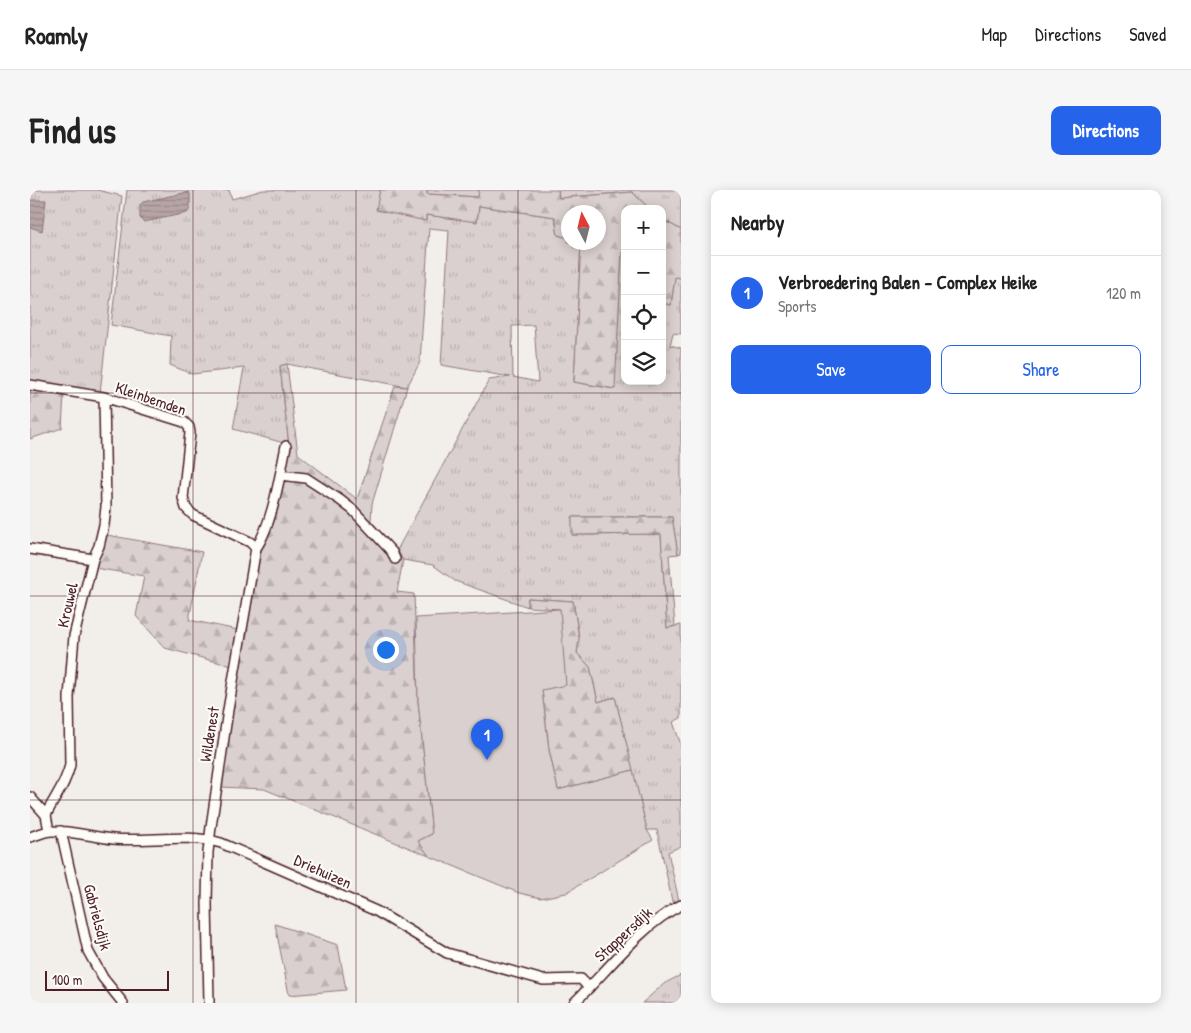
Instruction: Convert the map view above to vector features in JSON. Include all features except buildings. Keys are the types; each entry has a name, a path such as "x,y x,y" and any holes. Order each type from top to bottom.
{"street":[{"name":"Kleinbemden","path":"30,384 104,397 184,422 189,427 190,432 183,498 186,508 193,515 250,542 256,548"},
{"name":"Krouwel","path":"46,816 66,780 70,765 69,697 74,636 106,516 104,397"},
{"name":"Wildenest","path":"209,1003 207,904 210,840 228,710 256,548 269,517 286,446"},
{"path":"280,475 306,478 340,500 353,510 392,552 395,559"},
{"path":"30,548 93,559"},
{"path":"30,797 46,816 49,831"},
{"name":"Driehuizen","path":"30,837 49,831 61,831 115,839 190,838 210,840 221,843 376,911 446,953 542,980 581,979 589,988"},
{"name":"Gabrielsdijk","path":"61,831 88,951 103,978 123,1003"},
{"name":"Stappersdijk","path":"574,1003 649,926 681,905"}],"green space":[{"path":"30,190 97,190 122,196 100,393 30,380"},
{"path":"127,190 229,190 232,199 263,190 380,190 377,210 426,220 426,215 477,221 479,206 555,217 558,235 561,236 561,250 581,250 574,382 614,389 621,269 621,385 666,385 666,304 671,305 675,276 681,278 681,334 673,333 670,345 681,348 681,553 678,554 672,517 572,517 573,535 661,534 667,628 681,625 681,718 673,722 681,745 681,846 668,852 679,901 672,901 657,830 647,830 615,697 598,702 590,667 577,653 579,637 573,601 528,598 528,607 455,581 433,565 403,560 397,550 489,380 510,377 441,365 449,230 429,228 420,362 407,387 287,364 280,366 289,446 233,429 244,368 192,374 170,365 171,336 111,325","holes":["534,325 538,382 513,377 512,326"]},
{"path":"380,190 427,190 427,194 478,197 479,190 558,190 559,198 632,192 646,205 621,205 621,272 615,389 574,382 581,250 606,250 606,205 561,205 561,236 558,235 555,217 479,206 477,222 426,215 426,221 376,210"},
{"path":"427,190 479,190 479,197 427,194"},
{"path":"558,190 681,190 681,230 666,221 666,205 646,205 632,192 559,198"},
{"path":"666,221 681,230 681,278 675,277 671,305 666,304"},
{"path":"287,364 298,454 357,499 395,386 407,387 372,504 371,521 397,550 403,560 397,592 414,594 418,701 432,834 418,841 429,856 264,789 219,787 231,704 261,551 281,482 289,446 280,366"},
{"path":"30,387 64,394 62,428 30,439"},
{"path":"572,517 672,517 678,554 669,555 675,626 667,628 661,534 572,535"},
{"path":"107,535 202,552 189,620 238,630 232,666 165,648 136,616 144,576 94,568"},
{"path":"528,598 573,601 579,638 577,653 590,667 598,702 615,697 633,770 558,790 549,750 542,690 560,609 528,607"},
{"path":"560,609 566,685 542,690 549,750 558,790 633,770 647,830 653,840 566,893 541,898 519,893 429,856 418,841 432,834 418,701 416,618"},
{"path":"275,924 338,945 346,990 289,995"},
{"path":"681,975 681,1003 642,1003 665,983"}],"shaded area":[{"path":"188,192 190,194 190,209 187,213 144,222 140,218 140,205 143,202"},
{"path":"30,200 46,200 42,231 30,227"}],"place":[{"name":"Verbroedering Balen - Complex Heike","path":"487,760"}]}
